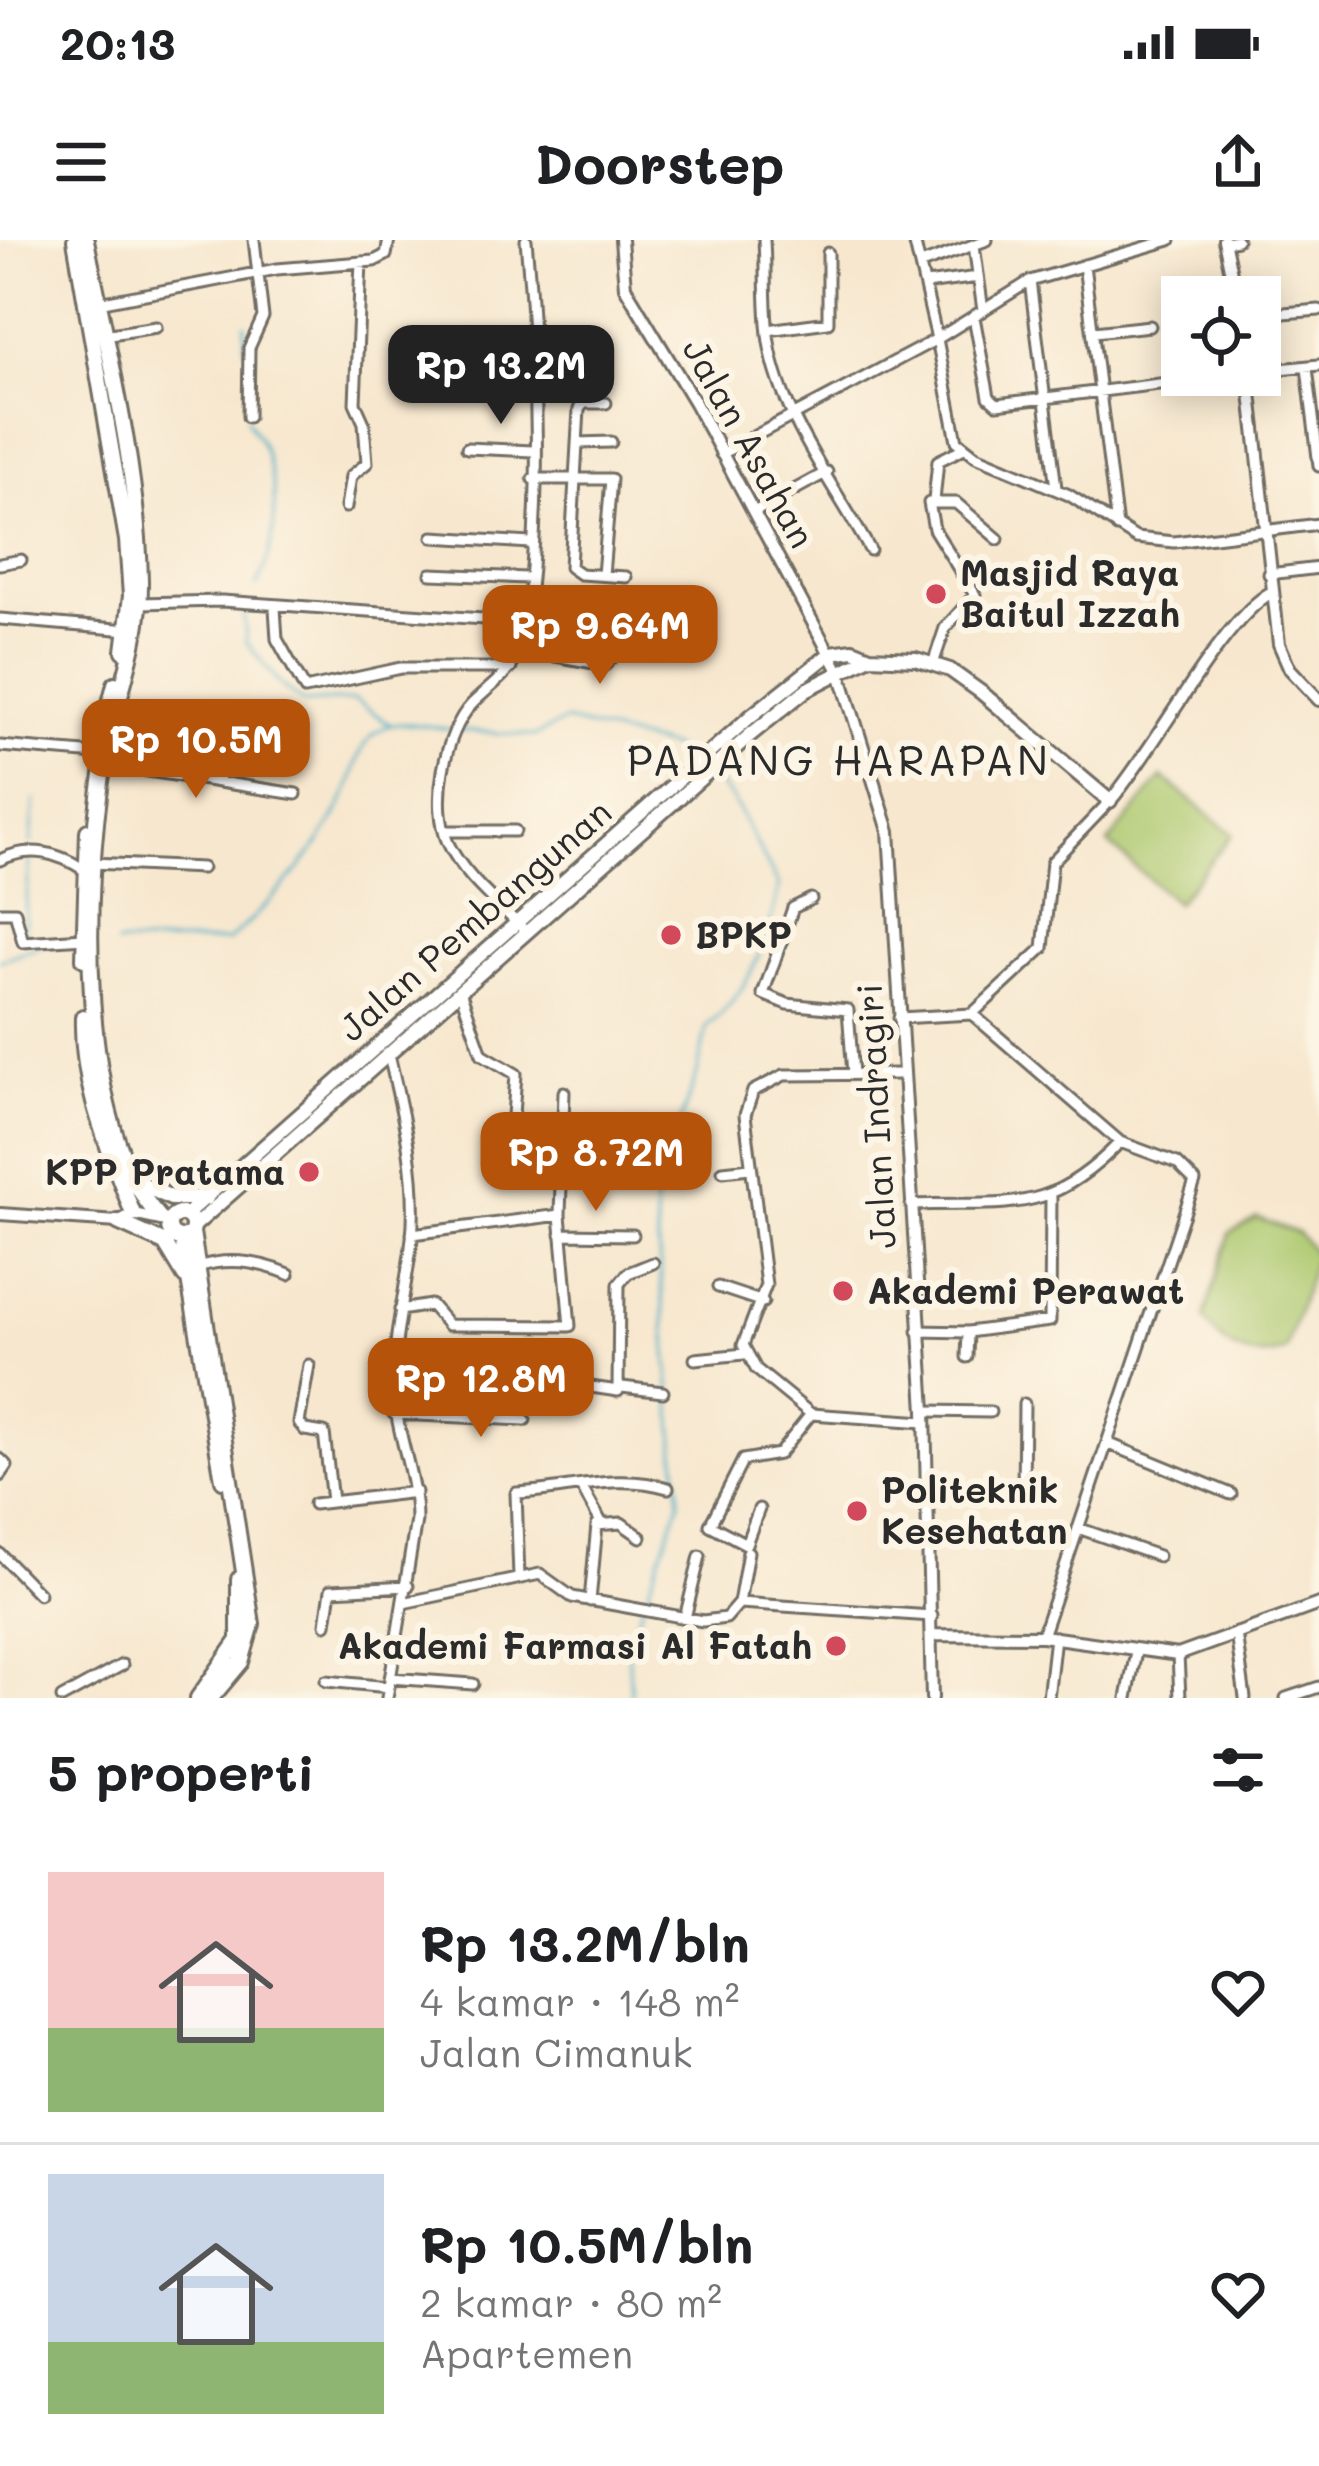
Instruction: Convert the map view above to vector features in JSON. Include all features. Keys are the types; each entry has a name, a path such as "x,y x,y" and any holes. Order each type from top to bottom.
{"main road":[{"path":"75,240 104,335 127,540 128,630 100,759 84,938 83,1064 134,1214"},
{"path":"86,240 112,415 130,479 140,603 132,656 100,759"},
{"path":"831,653 853,650 870,657 933,664 982,693 1110,801"},
{"name":"Jalan Pembangunan","path":"188,1228 206,1198 383,1041 522,928 831,653"},
{"name":"Jalan Pembangunan","path":"659,806 793,700 870,657"},
{"path":"89,866 94,1048 103,1096 136,1181 171,1232 188,1228 235,1549 242,1625 233,1654 198,1698"},
{"name":"Jalan Pembangunan","path":"188,1228 389,1055 522,928"},
{"path":"383,1041 389,1055"},
{"path":"136,1181 171,1198 206,1198"},
{"path":"118,1222 165,1244 193,1274 252,1624 241,1662 211,1698"}],"street":[{"path":"248,417 249,349 263,316 254,240"},
{"path":"93,304 260,272 382,258 389,240"},
{"path":"522,928 461,862 445,831 444,770 461,717 512,668 523,650 533,451 526,240"},
{"name":"Jalan Asahan","path":"621,240 625,287 840,673"},
{"path":"764,240 768,329 794,414 870,550"},
{"path":"914,240 955,433 964,448 1055,488 1136,538 1174,542 1319,524"},
{"path":"921,264 987,240"},
{"path":"722,454 937,338 1030,281 1170,240"},
{"path":"1229,241 1233,276"},
{"path":"974,245 992,402 1161,384"},
{"path":"768,329 828,322 828,254"},
{"path":"346,507 351,476 368,463 364,423 355,404 361,262"},
{"path":"1084,265 1117,527"},
{"path":"926,284 978,277"},
{"path":"1030,281 1048,398 1055,488"},
{"path":"1281,313 1319,310"},
{"path":"1094,332 1150,326"},
{"path":"104,335 156,327"},
{"path":"1281,369 1313,366 1319,466"},
{"path":"466,388 532,390"},
{"path":"1251,396 1269,574 1283,656 1319,700"},
{"path":"606,403 580,406 570,567 626,577"},
{"path":"578,443 611,442"},
{"path":"466,448 533,451"},
{"path":"934,501 938,460 964,448"},
{"path":"754,512 827,472"},
{"path":"532,479 612,481 603,574"},
{"path":"933,664 945,628 975,596 929,517 929,503 962,506 998,538"},
{"path":"433,537 530,543"},
{"path":"0,564 21,560"},
{"path":"1269,574 1319,568"},
{"path":"431,574 527,578"},
{"path":"899,1018 973,1013 1042,948 1052,862 1151,752 1234,628 1273,592"},
{"path":"140,603 222,601 526,622"},
{"path":"526,604 639,626"},
{"path":"275,608 277,639 305,689 362,672 401,668 512,668"},
{"path":"0,619 128,630"},
{"path":"523,650 604,665 611,658 618,622"},
{"name":"Jalan Indragiri","path":"840,673 889,831 925,1416 932,1698"},
{"path":"218,782 229,741 284,736"},
{"path":"0,746 296,794"},
{"path":"445,831 515,830"},
{"path":"0,860 21,849 89,866 202,868"},
{"path":"811,899 793,908 763,994 777,1002 848,1010 853,1074"},
{"path":"0,912 15,912 23,942 84,938"},
{"path":"460,991 482,1054 516,1074 511,1143"},
{"path":"973,1013 1120,1142 1186,1168 1195,1188 1078,1528 1049,1636 1048,1698"},
{"path":"388,1688 408,1586 416,1492 394,1414 400,1310 412,1234 410,1163 389,1055"},
{"path":"744,1354 746,1335 764,1302 766,1286 745,1115 753,1091 784,1075 901,1074"},
{"path":"400,1310 431,1305 448,1325 566,1328 570,1319 560,1215 564,1092"},
{"path":"911,1205 1051,1196 1075,1185 1120,1142"},
{"path":"723,1171 750,1168"},
{"path":"918,1331 968,1332 1050,1321 1051,1196"},
{"path":"0,1214 118,1222 134,1214 164,1219"},
{"path":"412,1234 560,1215"},
{"path":"561,1234 633,1235"},
{"path":"193,1274 222,1261 261,1264 289,1274"},
{"path":"622,1387 620,1284 628,1273 653,1263"},
{"path":"718,1287 764,1302"},
{"path":"967,1357 968,1332"},
{"path":"695,1359 744,1354 811,1414 990,1412"},
{"path":"309,1365 299,1423 305,1430 324,1433 332,1501"},
{"path":"440,1416 436,1368 443,1365 615,1391 622,1387 663,1392"},
{"path":"928,1498 1023,1492 1024,1404"},
{"path":"394,1414 525,1420"},
{"path":"759,1509 746,1544 710,1526 743,1460 778,1454 811,1414"},
{"path":"1106,1443 1231,1494"},
{"path":"0,1459 7,1466 0,1476"},
{"path":"519,1576 513,1496 621,1479 668,1488"},
{"path":"582,1488 601,1522"},
{"path":"314,1504 416,1492"},
{"path":"601,1522 621,1523 641,1537"},
{"path":"590,1600 594,1534 601,1522"},
{"path":"1078,1528 1158,1556"},
{"path":"739,1603 748,1552"},
{"path":"0,1554 39,1594"},
{"path":"685,1618 700,1556"},
{"path":"403,1603 519,1576 548,1576 566,1594 629,1610 714,1622 739,1603 932,1616"},
{"path":"326,1624 331,1590 408,1586"},
{"path":"933,1635 1049,1636 1178,1655 1319,1604"},
{"path":"1237,1633 1245,1698"},
{"path":"392,1654 460,1650"},
{"path":"1127,1698 1136,1652"},
{"path":"1178,1655 1180,1698"},
{"path":"62,1698 122,1665"},
{"path":"326,1681 388,1688 472,1684"},
{"path":"1286,1698 1319,1687"}],"green space":[{"path":"1162,777 1233,834 1176,903 1108,843"},
{"path":"1257,1218 1298,1233 1316,1255 1286,1350 1261,1355 1229,1345 1204,1318 1230,1233"}],"waterway":[{"path":"245,324 245,349"},
{"path":"247,418 267,460 274,496 273,534 256,586"},
{"path":"244,614 246,642 282,686 304,703 354,700 389,723"},
{"path":"459,730 535,736 565,721 674,748 692,759"},
{"path":"116,944 228,941 309,856 335,817 362,749 375,733 400,724 450,729"},
{"path":"631,1698 628,1645 680,1502 654,1196 697,1074 707,1026 746,981 779,886 733,800 717,782"},
{"path":"31,843 35,799"},
{"path":"24,932 30,858"},
{"path":"0,960 43,945 82,945"}],"place":[{"name":"Masjid Raya Baitul Izzah","path":"936,594"},
{"name":"BPKP","path":"671,935"},
{"name":"KPP Pratama","path":"309,1172"},
{"name":"Akademi Perawat","path":"843,1291"},
{"name":"Politeknik Kesehatan","path":"857,1511"},
{"name":"Akademi Farmasi Al Fatah","path":"836,1646"}],"district":[{"name":"PADANG HARAPAN","path":"839,761"}]}
